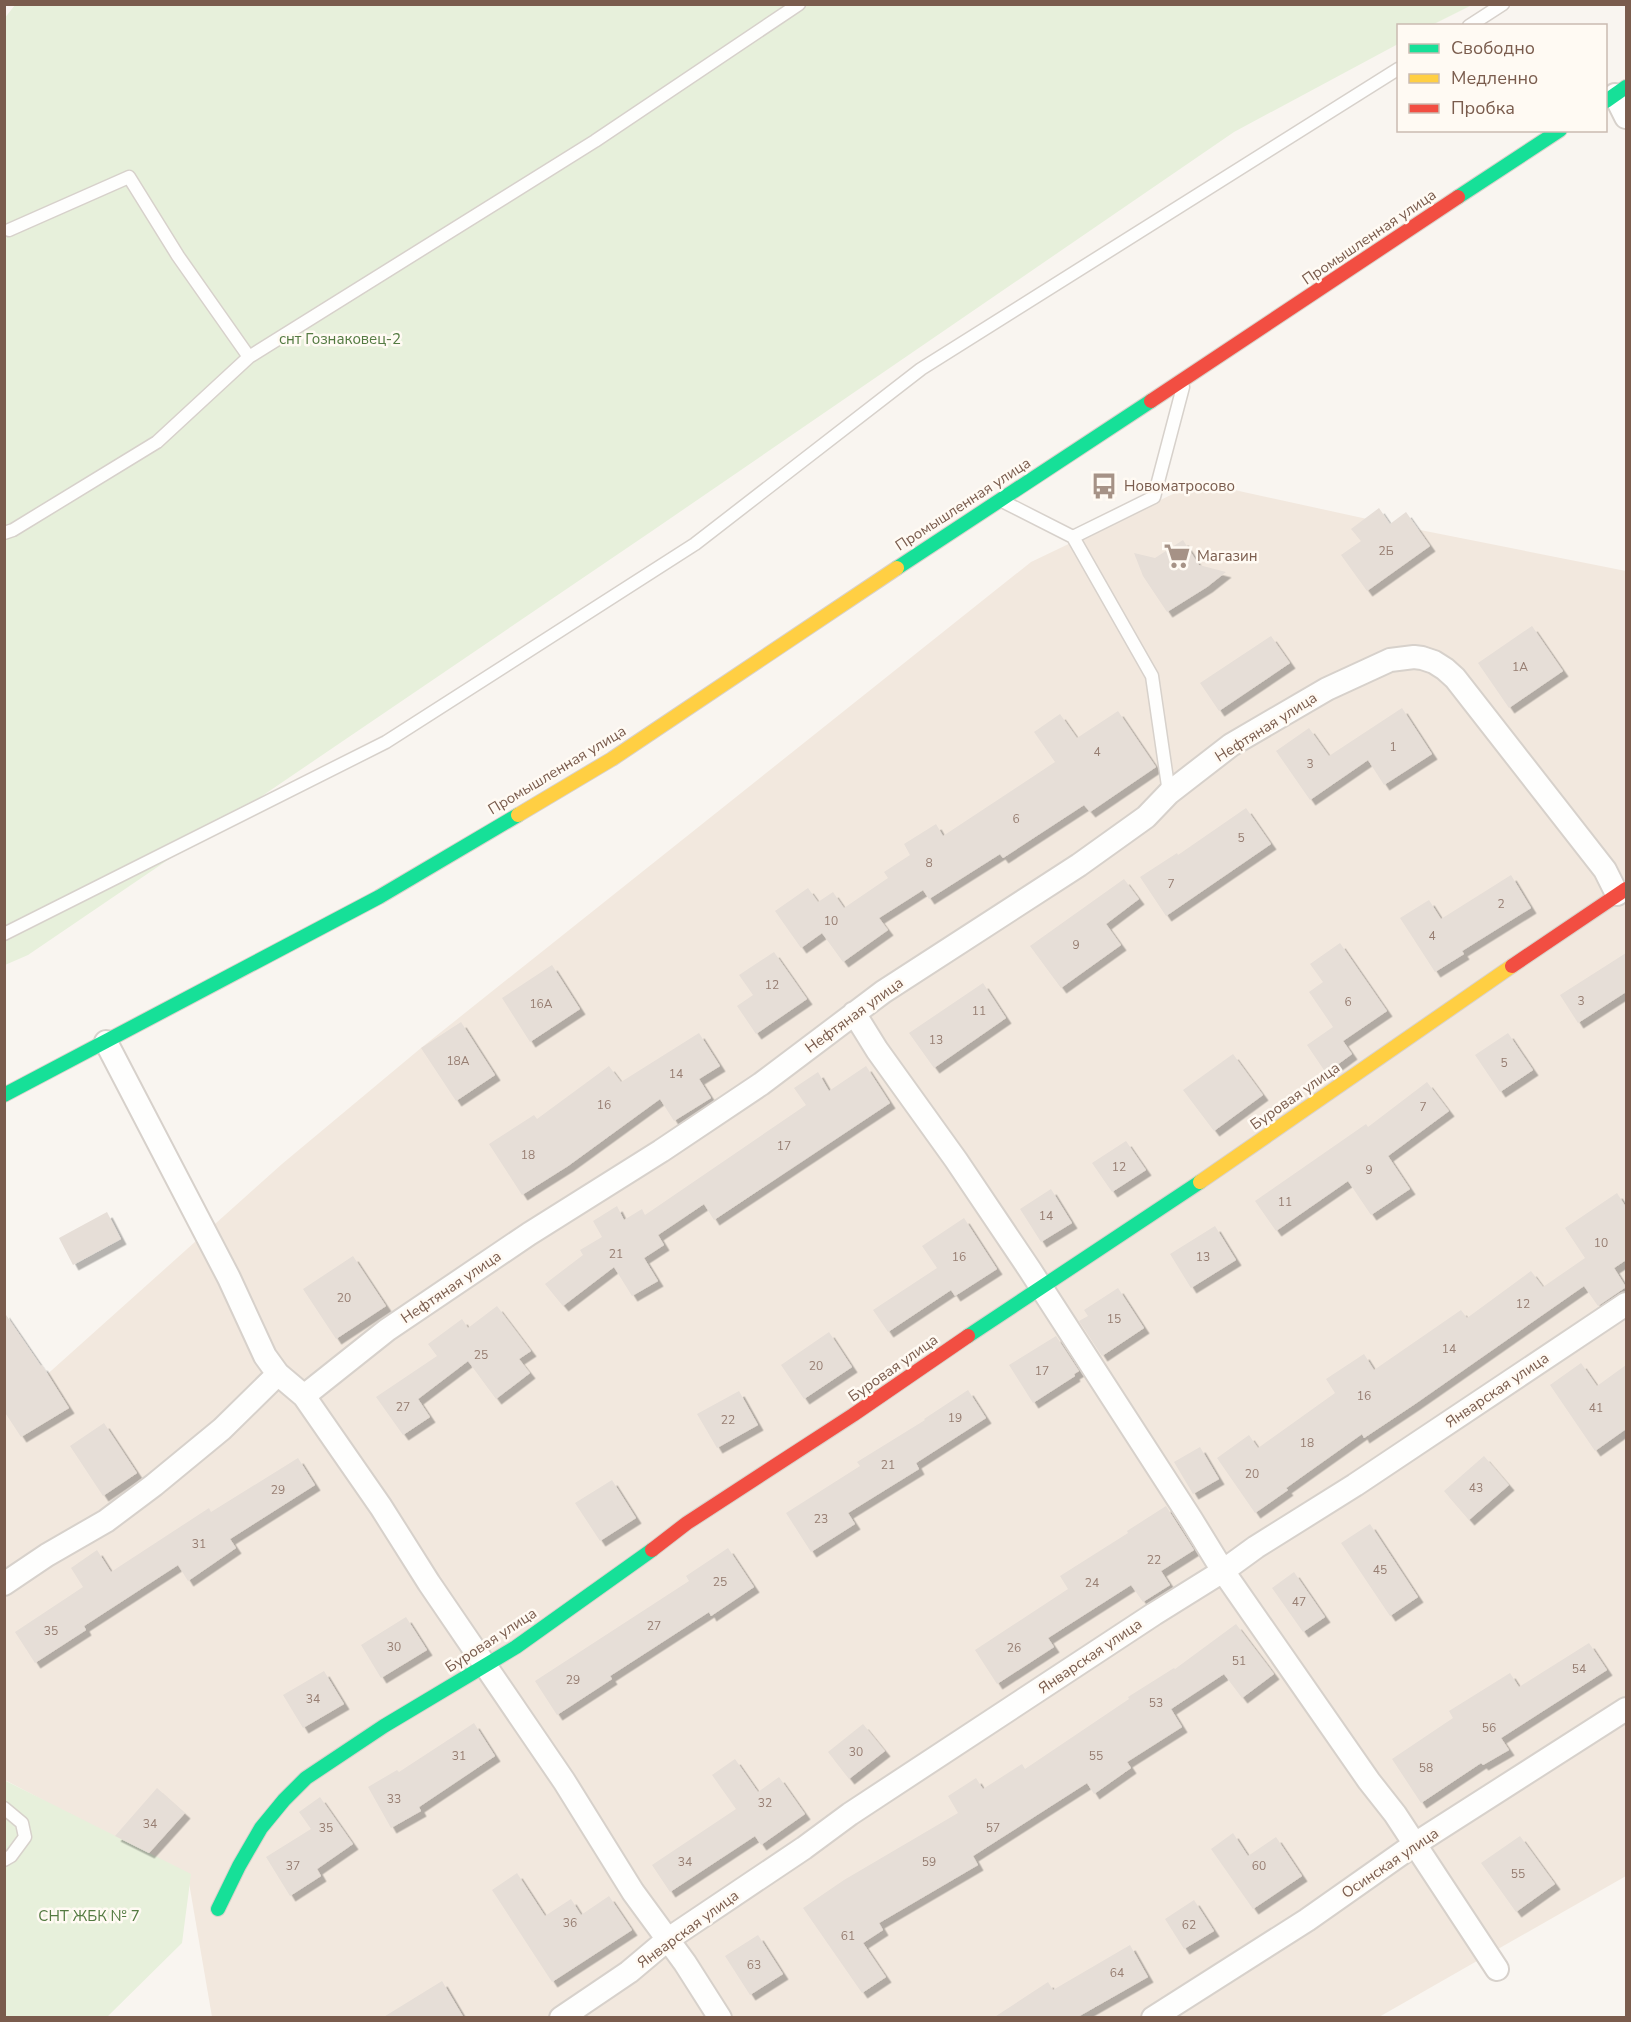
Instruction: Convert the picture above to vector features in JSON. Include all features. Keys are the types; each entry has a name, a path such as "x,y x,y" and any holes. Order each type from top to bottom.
{"main road":[{"name":"Промышленная улица","path":"4,1095 379,897 612,759 998,500 1557,132"},
{"name":"Буровая улица","path":"218,1909 261,1828 306,1778 384,1726 516,1647 712,1506 814,1441 1271,1134 1622,892"}],"street":[{"path":"1616,94 1626,117"},
{"name":"Нефтяная улица","path":"304,1396 387,1330 529,1234 633,1169 761,1084 882,992 1079,865 1146,817 1169,793 1231,745 1327,689 1390,660 1414,657 1434,662 1455,678 1622,892"},
{"path":"854,1013 877,1050 956,1160 1041,1287 1191,1519 1222,1571 1415,1844 1497,1969"},
{"path":"106,1042 229,1278 265,1356 278,1374 304,1396 381,1507 564,1781 633,1892 685,1964 720,2018"},
{"name":"Январская улица","path":"561,2018 628,1972 667,1940 804,1848 850,1814 1222,1571 1256,1546 1355,1485 1626,1305"},
{"path":"4,1584 106,1521 168,1474 249,1405 278,1374"},
{"name":"Осинская улица","path":"1153,2018 1307,1920 1415,1844 1626,1709"}],"lane":[{"path":"4,532 13,530 157,442 249,357 595,141 799,4"},
{"path":"1472,24 1503,4"},
{"path":"4,934 386,742 695,544 921,369 1397,70"},
{"path":"9,230 129,177 178,256 249,357"},
{"path":"1073,537 1154,497 1185,379"},
{"path":"998,500 1073,537 1152,676 1169,793"},
{"path":"4,1808 22,1823 25,1837 12,1856 4,1860"}],"shaded area":[{"name":"Новоматросово","path":"1198,482 1390,524 1626,571 1626,1876 1379,2017 212,2017 188,1877 5,1780 4,1413 282,1164 421,1048 1031,562"}],"green space":[{"name":"снт Гознаковец-2","path":"15,5 1472,5 1434,24 1397,24 1397,45 1234,132 28,955 5,965 4,19"},
{"name":"СНТ ЖБК № 7","path":"4,1780 191,1874 182,1943 107,2017 5,2017"}],"building":[{"path":"1379,508 1390,524 1406,512 1430,546 1367,591 1341,555 1361,541 1351,529"},
{"path":"1183,540 1199,565 1226,572 1167,612 1143,576 1134,553 1155,558"},
{"path":"1532,626 1563,671 1509,708 1478,663"},
{"path":"1271,636 1290,663 1219,711 1200,683"},
{"path":"1402,708 1432,754 1384,785 1368,760 1310,800 1276,751 1309,728 1329,756"},
{"path":"1118,711 1156,767 1090,812 1084,805 1003,858 1000,854 929,899 923,890 879,918 888,930 843,962 822,933 801,948 775,911 808,888 818,902 833,892 844,908 888,878 884,872 910,855 904,844 936,824 943,836 1055,762 1034,732 1060,714 1077,738"},
{"path":"1246,808 1271,844 1166,916 1140,877 1177,853 1178,855"},
{"path":"1511,875 1531,908 1462,951 1464,954 1435,972 1400,918 1429,900 1441,919"},
{"path":"1124,879 1139,899 1106,924 1121,945 1061,988 1030,946"},
{"path":"1340,943 1387,1011 1343,1041 1352,1054 1326,1073 1307,1045 1333,1027 1309,992 1323,982 1310,964"},
{"path":"774,952 807,999 756,1034 737,1006 753,995 739,975"},
{"path":"1626,953 1626,992 1578,1023 1560,995"},
{"path":"552,965 580,1009 530,1042 502,998"},
{"path":"983,983 1006,1018 934,1068 909,1033"},
{"path":"461,1022 495,1075 456,1101 421,1048"},
{"path":"699,1033 720,1066 699,1079 711,1098 674,1121 660,1099 568,1166 522,1195 489,1144 534,1115 537,1119 609,1066 621,1082"},
{"path":"1508,1033 1533,1070 1500,1092 1475,1055"},
{"path":"1233,1054 1263,1095 1214,1131 1183,1090"},
{"path":"866,1066 890,1103 714,1220 704,1204 658,1235 664,1245 644,1258 658,1281 632,1296 614,1267 563,1306 545,1284 583,1255 580,1250 602,1237 593,1221 617,1206 624,1220 642,1209 645,1215 806,1105 794,1088 818,1072 829,1091"},
{"path":"1427,1082 1449,1111 1388,1156 1410,1189 1371,1215 1348,1181 1276,1231 1255,1201 1366,1124 1368,1127"},
{"path":"1126,1141 1146,1170 1112,1192 1092,1163"},
{"path":"1051,1189 1072,1223 1041,1242 1020,1209"},
{"path":"1617,1193 1626,1207 1626,1260 1614,1268 1626,1287 1598,1306 1584,1286 1364,1438 1362,1434 1255,1513 1217,1458 1249,1435 1258,1448 1335,1393 1326,1379 1364,1354 1374,1370 1461,1310 1467,1318 1531,1271 1543,1287 1585,1258 1565,1228"},
{"path":"107,1212 121,1239 73,1265 59,1238"},
{"path":"964,1218 997,1269 955,1296 951,1290 888,1332 873,1310 937,1268 922,1246"},
{"path":"1215,1226 1236,1260 1191,1288 1170,1254"},
{"path":"353,1256 386,1306 336,1339 303,1289"},
{"path":"1118,1288 1144,1328 1102,1356 1079,1321 1088,1316 1084,1310"},
{"path":"497,1306 531,1351 519,1359 530,1373 496,1399 468,1361 418,1399 430,1417 403,1435 376,1397 437,1356 428,1344 462,1319 468,1328"},
{"path":"4,1312 69,1408 21,1437 4,1411"},
{"path":"829,1332 852,1367 804,1399 781,1365"},
{"path":"1056,1336 1079,1371 1074,1374 1075,1376 1033,1403 1009,1365"},
{"path":"1581,1363 1597,1386 1626,1365 1626,1429 1595,1451 1550,1385"},
{"path":"968,1390 986,1418 916,1463 919,1469 848,1513 855,1524 811,1552 786,1513 860,1466 857,1462"},
{"path":"739,1391 758,1425 717,1448 697,1414"},
{"path":"104,1423 137,1473 103,1496 70,1446"},
{"path":"1200,1447 1219,1479 1193,1494 1174,1462"},
{"path":"1484,1456 1509,1485 1469,1520 1444,1491"},
{"path":"298,1458 315,1485 230,1539 236,1548 188,1581 178,1565 84,1626 86,1630 35,1663 15,1632 83,1587 71,1568 97,1550 111,1572 209,1508 211,1512"},
{"path":"612,1480 636,1518 600,1541 575,1503"},
{"path":"1166,1506 1194,1550 1161,1571 1170,1585 1143,1602 1131,1585 1048,1638 1054,1647 997,1684 975,1650 1068,1589 1060,1576"},
{"path":"1370,1524 1418,1597 1390,1616 1341,1543"},
{"path":"728,1548 754,1587 711,1616 709,1612 610,1676 612,1679 557,1715 535,1681 689,1581 686,1576"},
{"path":"1294,1572 1325,1617 1303,1632 1272,1588"},
{"path":"406,1617 427,1650 381,1678 361,1645"},
{"path":"1236,1624 1274,1674 1242,1698 1224,1674 1171,1709 1182,1727 1127,1762 1131,1768 1094,1794 1087,1783 973,1856 978,1865 879,1923 883,1930 863,1943 886,1977 862,1993 803,1908 844,1880 958,1813 948,1796 976,1778 983,1789 1022,1764 1025,1769 1129,1699 1128,1697 1175,1669"},
{"path":"1589,1643 1607,1670 1501,1738 1509,1750 1483,1765 1481,1763 1421,1803 1392,1759 1453,1718 1449,1711 1510,1673 1519,1687"},
{"path":"324,1671 344,1704 303,1728 283,1695"},
{"path":"474,1723 495,1756 419,1807 421,1811 391,1828 368,1787 397,1770 399,1772"},
{"path":"863,1724 885,1751 849,1779 828,1752"},
{"path":"735,1759 758,1792 779,1777 805,1814 761,1845 755,1836 670,1892 652,1865 736,1809 712,1775"},
{"path":"157,1788 185,1813 149,1853 115,1836"},
{"path":"320,1797 353,1844 317,1869 321,1876 290,1896 266,1857 311,1829 299,1812"},
{"path":"1233,1833 1248,1856 1276,1837 1302,1876 1253,1909 1211,1849"},
{"path":"1520,1836 1555,1884 1516,1912 1481,1863"},
{"path":"517,1873 545,1916 571,1899 581,1915 609,1896 632,1930 552,1982 492,1890"},
{"path":"1194,1900 1214,1931 1184,1949 1165,1919"},
{"path":"758,1935 783,1974 750,1995 725,1956"},
{"path":"1130,1945 1148,1977 1076,2018 993,2018 1048,1982 1053,1990"},
{"path":"442,1981 464,2018 382,2018"}],"traffic: fast":[{"path":"1607,100 1626,87"},
{"path":"1458,197 1557,132"},
{"path":"897,568 1151,401"},
{"path":"4,1095 379,897 518,815"},
{"path":"968,1336 1200,1182"},
{"path":"218,1909 261,1828 306,1778 384,1726 516,1647 652,1550"}],"traffic: slow":[{"path":"518,815 612,759 897,568"},
{"path":"1200,1182 1512,966"}],"traffic: jam":[{"path":"1151,401 1458,197"},
{"path":"1512,966 1626,889"},
{"path":"652,1550 687,1523 853,1415 968,1336"}],"place":[{"name":"Новоматросово","path":"1104,486"},
{"name":"Магазин","path":"1177,556"}]}
